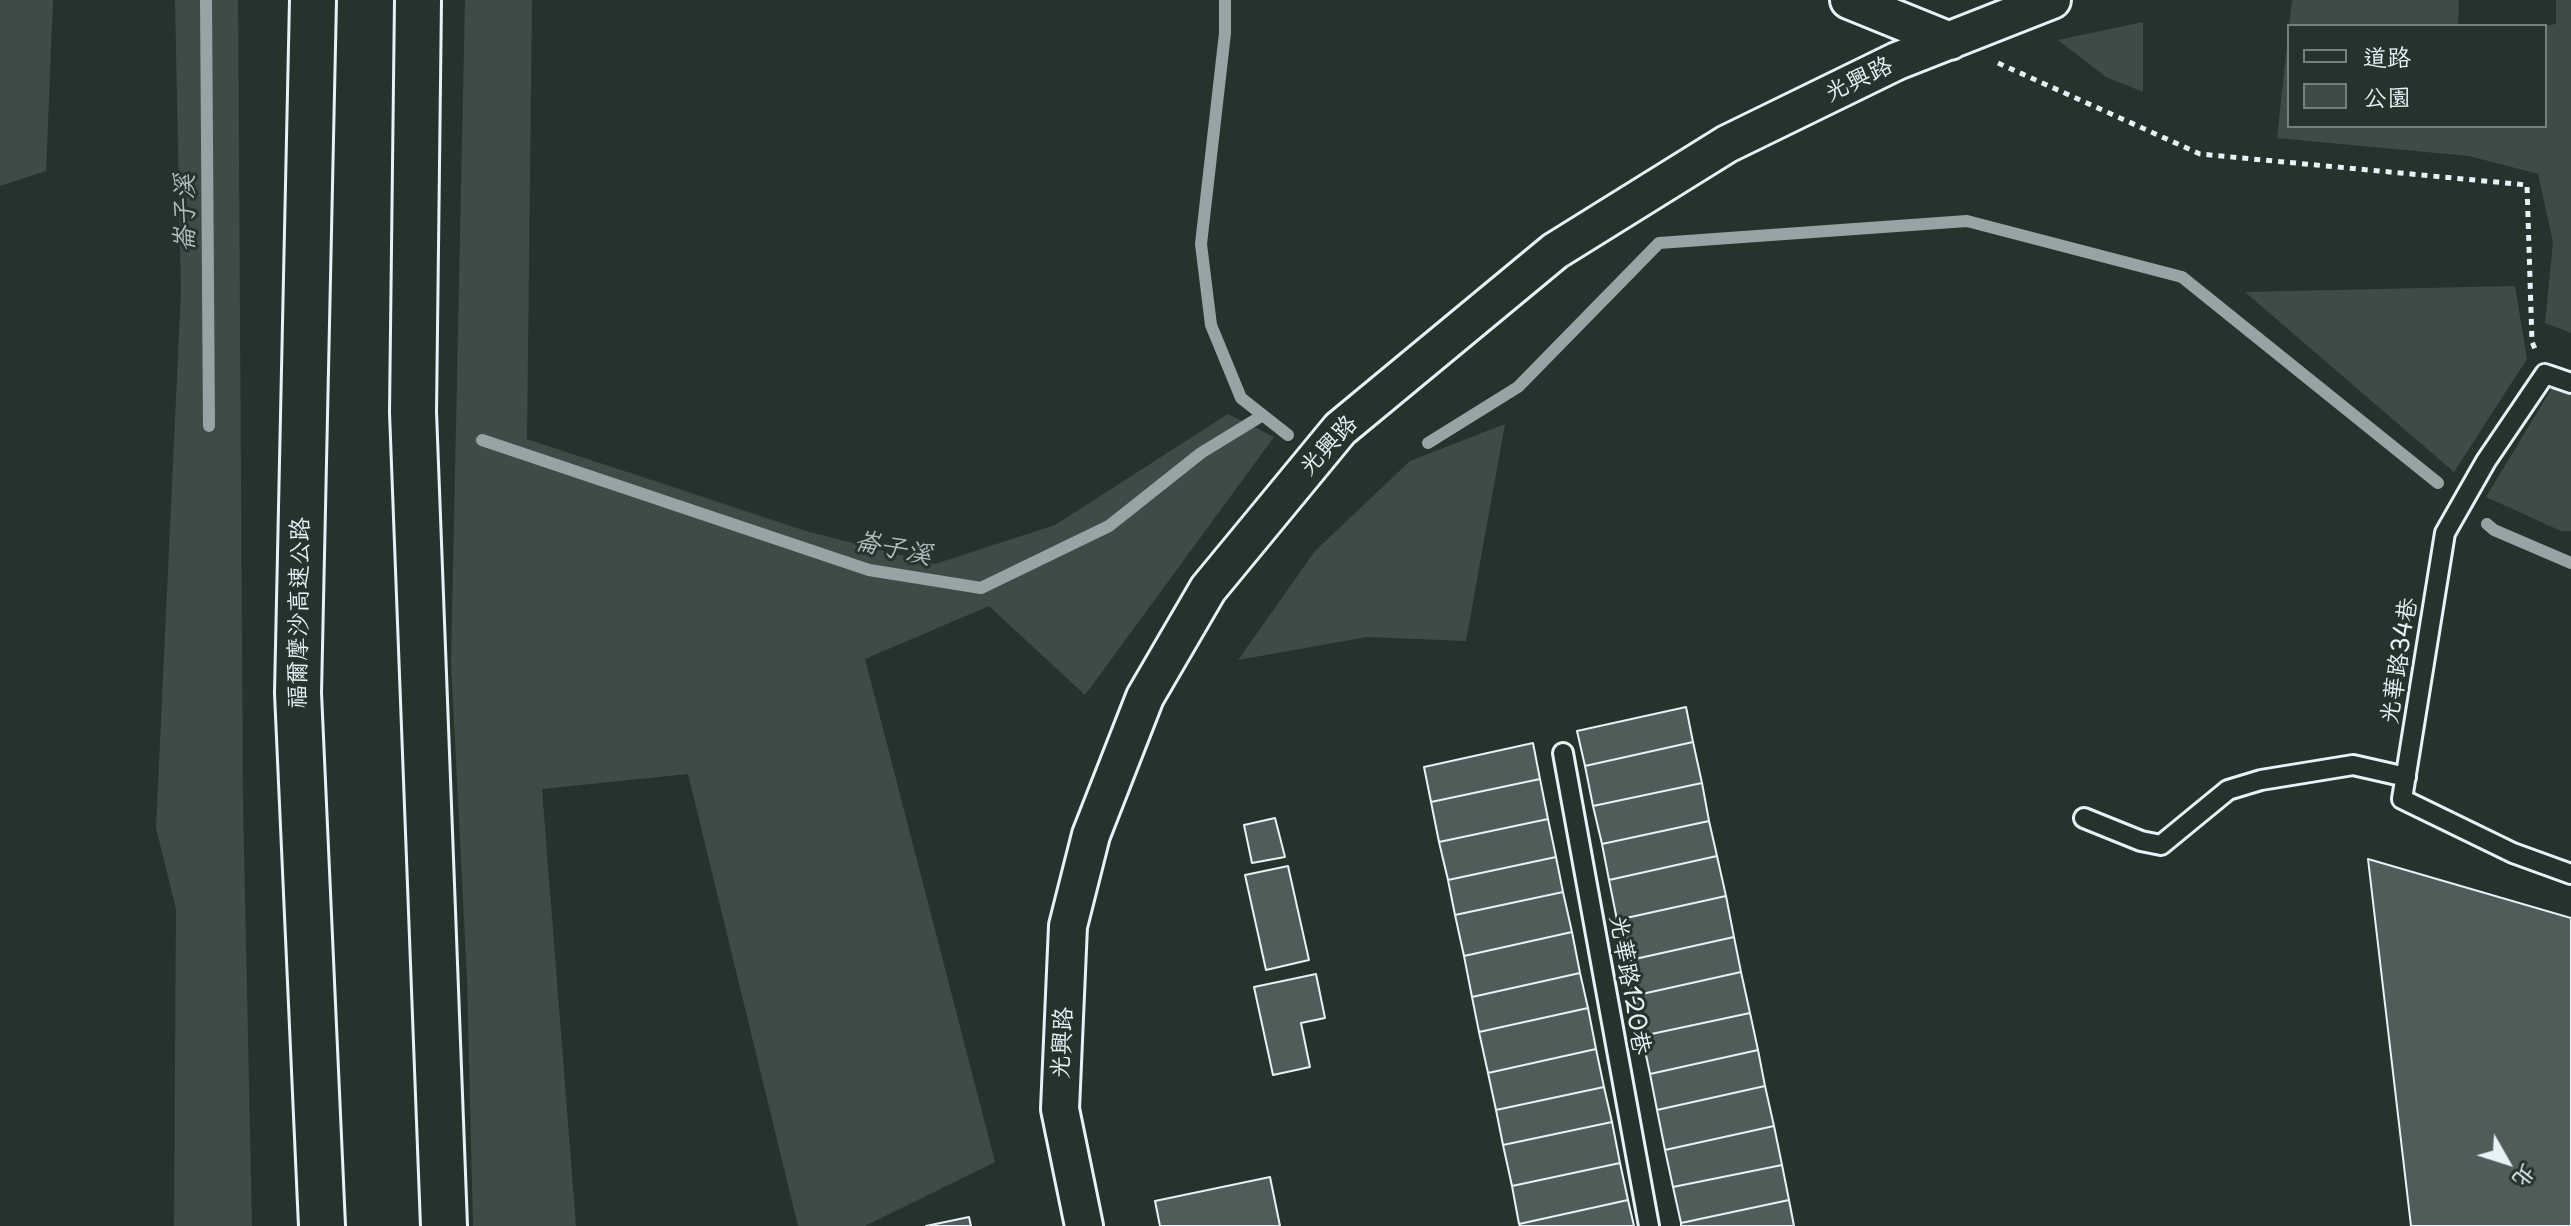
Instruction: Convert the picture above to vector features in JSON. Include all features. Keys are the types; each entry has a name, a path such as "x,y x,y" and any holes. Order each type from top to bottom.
{"highway":[{"name":"福爾摩沙高速公路","path":"313,0 298,693 322,1226"},
{"path":"418,0 413,412 444,1226"}],"street":[{"path":"1849,0 1950,41"},
{"name":"光興路","path":"1084,1226 1060,1109 1068,926 1091,835 1145,697 1208,589 1340,429 1555,251 1727,144 1897,61 2052,0"}],"lane":[{"path":"2545,374 2571,383"},
{"name":"光華路34巷","path":"2406,777 2445,533 2486,461 2545,374"},
{"name":"光華路120巷","path":"1563,753 1649,1226"},
{"path":"2084,818 2141,841 2161,845 2228,790 2261,780 2353,765 2406,777 2402,799 2513,853 2571,874"}],"path":[{"path":"1950,41 2200,154 2527,185 2532,342 2545,374"}],"green space":[{"path":"0,0 53,0 46,171 0,186"},
{"path":"175,0 238,0 243,803 252,1226 174,1226 176,909 156,828 181,291"},
{"path":"465,0 532,0 527,439 806,531 935,564 1055,525 1228,414 1274,437 1085,695 989,606 865,659 995,1162 865,1226 798,1226 688,774 542,789 576,1226 473,1226 467,978 451,662"},
{"path":"2292,0 2459,0 2458,24 2289,24"},
{"path":"2556,0 2571,0 2571,333 2545,323 2553,242 2538,174 2469,156 2277,138 2287,46 2287,128 2547,128 2547,25 2556,24"},
{"path":"2143,22 2143,92 2106,77 2058,40"},
{"path":"2515,286 2527,359 2454,472 2245,292"},
{"path":"2553,386 2571,391 2571,531 2561,531 2486,497"},
{"path":"1505,424 1466,641 1367,637 1238,660 1315,551 1410,461"}],"building":[{"path":"1686,707 1693,742 1585,766 1577,731"},
{"path":"1693,742 1702,783 1593,806 1585,766"},
{"path":"1533,743 1540,779 1431,802 1424,767"},
{"path":"1540,779 1548,819 1439,842 1431,802"},
{"path":"1702,783 1709,821 1602,844 1593,806"},
{"path":"1275,818 1285,857 1252,863 1244,825"},
{"path":"1548,819 1556,857 1448,880 1439,842"},
{"path":"1709,821 1717,856 1609,880 1602,844"},
{"path":"1717,856 1726,896 1617,920 1609,880"},
{"path":"1556,857 1563,892 1455,915 1448,880"},
{"path":"2368,859 2571,918 2571,1226 2411,1226"},
{"path":"1288,866 1309,960 1266,970 1245,875"},
{"path":"1563,892 1572,932 1464,956 1455,915"},
{"path":"1726,896 1734,937 1626,961 1617,920"},
{"path":"1572,932 1580,973 1472,997 1464,956"},
{"path":"1734,937 1741,972 1633,996 1626,961"},
{"path":"1741,972 1750,1013 1642,1036 1633,996"},
{"path":"1580,973 1588,1008 1479,1032 1472,997"},
{"path":"1316,974 1325,1018 1301,1023 1310,1067 1273,1075 1254,987"},
{"path":"1588,1008 1596,1049 1488,1073 1479,1032"},
{"path":"1750,1013 1758,1050 1650,1074 1642,1036"},
{"path":"1596,1049 1604,1087 1496,1110 1488,1073"},
{"path":"1758,1050 1765,1086 1657,1110 1650,1074"},
{"path":"1765,1086 1774,1126 1665,1150 1657,1110"},
{"path":"1604,1087 1612,1122 1503,1145 1496,1110"},
{"path":"1612,1122 1620,1163 1512,1186 1503,1145"},
{"path":"1774,1126 1782,1165 1673,1187 1665,1150"},
{"path":"1620,1163 1628,1200 1519,1224 1512,1186"},
{"path":"1782,1165 1789,1200 1681,1223 1673,1187"},
{"path":"1270,1177 1280,1226 1160,1226 1155,1201"},
{"path":"1628,1200 1634,1226 1519,1224"},
{"path":"1789,1200 1794,1226 1681,1226 1681,1223"},
{"path":"969,1217 971,1226 926,1226"}],"waterway":[{"name":"崙子溪","path":"206,0 209,426"},
{"name":"崙子溪","path":"1225,0 1225,33 1201,244 1211,325 1241,398 1288,435"},
{"path":"1428,443 1518,387 1659,243 1967,221 2182,277 2438,483"},
{"name":"崙子溪","path":"482,440 869,570 981,588 1109,526 1201,453 1263,415"},
{"path":"2487,524 2494,530 2571,563"}]}
